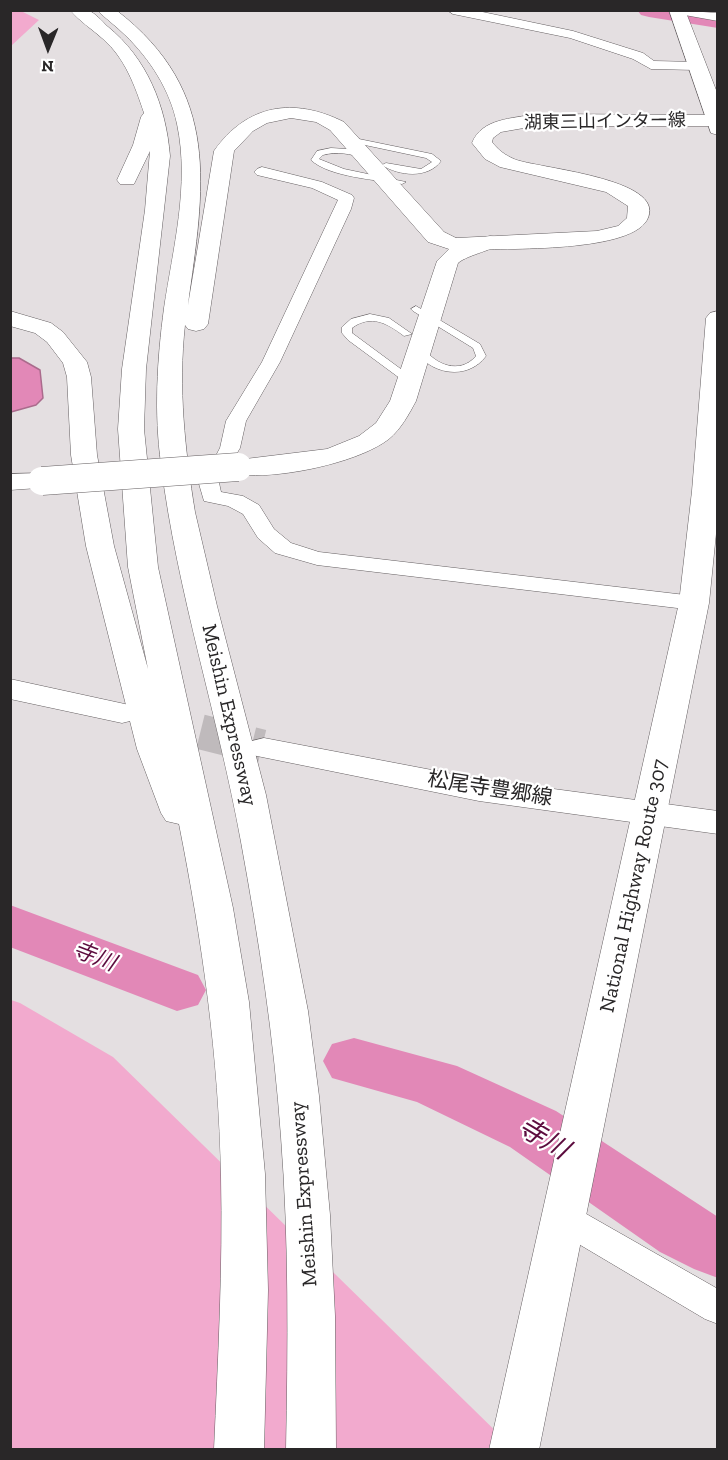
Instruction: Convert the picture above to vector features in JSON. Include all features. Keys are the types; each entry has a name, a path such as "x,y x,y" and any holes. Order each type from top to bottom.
{"main road":[{"path":"78,10 111,37 129,58 143,82 158,127 160,156 134,369 131,429 143,567 214,908 229,1002 243,1174 245,1290 239,1449"},
{"name":"Meishin Expressway","path":"105,10 134,34 153,56 169,81 186,126 190,156 189,210 173,332 170,378 174,464 192,555 258,838 286,998 306,1177 312,1291 311,1449"},
{"path":"678,13 716,115"},
{"path":"266,104 315,111 338,117 351,125 360,146"},
{"path":"127,180 143,146 153,107"},
{"path":"171,430 194,338 224,151 240,131 264,117 294,112 321,117 337,126 360,146 446,230 490,242"},
{"name":"湖東三山インター線","path":"455,244 587,239 626,230 637,221 640,212 637,203 627,194 610,187 520,167 494,156 486,150 482,142 486,135 495,129 535,120 561,118 716,115"},
{"path":"391,175 431,232 455,244"},
{"path":"10,482 303,461 364,444 387,428 403,401 402,374 423,313 448,261 456,253 490,242"},
{"path":"423,313 432,260 437,254 455,244"},
{"path":"10,318 43,328 55,337 75,362 79,377 87,475 103,558 154,749 214,908"},
{"name":"National Highway Route 307","path":"514,1449 581,1124 651,812 694,603 706,491 717,318"},
{"path":"10,689 122,713"},
{"name":"松尾寺豊郷線","path":"264,748 479,790 651,812 717,823"}],"street":[{"path":"453,10 522,23 606,45 638,57 651,65 697,66"},
{"path":"485,10 525,20 522,23"},
{"path":"678,13 717,17"},
{"path":"262,172 317,185 346,198 343,209 271,362 236,421 230,448 220,464 207,477 212,496 235,501 251,510 266,533 283,548 317,558 694,603"},
{"path":"565,1201 717,1308"}],"lane":[{"path":"360,146 429,156 437,161 432,167 421,171 403,170 391,175 333,168 318,164 315,160 320,153 360,146"},
{"path":"402,374 351,338 347,333 347,327 362,319 386,319 394,322 429,362 446,368 472,366 481,356 477,346 423,313"}],"shaded area":[{"path":"11,10 21,11 39,20 11,46"},
{"path":"11,358 19,358 40,370 43,398 36,405 11,412"},
{"path":"11,1000 113,1057 514,1449 11,1450"}],"waterway":[{"path":"649,10 718,21"},
{"name":"寺川","path":"10,925 177,990"},
{"name":"寺川","path":"354,1061 435,1083 533,1129 684,1232 718,1249"}],"tunnel":[{"path":"149,719 262,747"}]}
